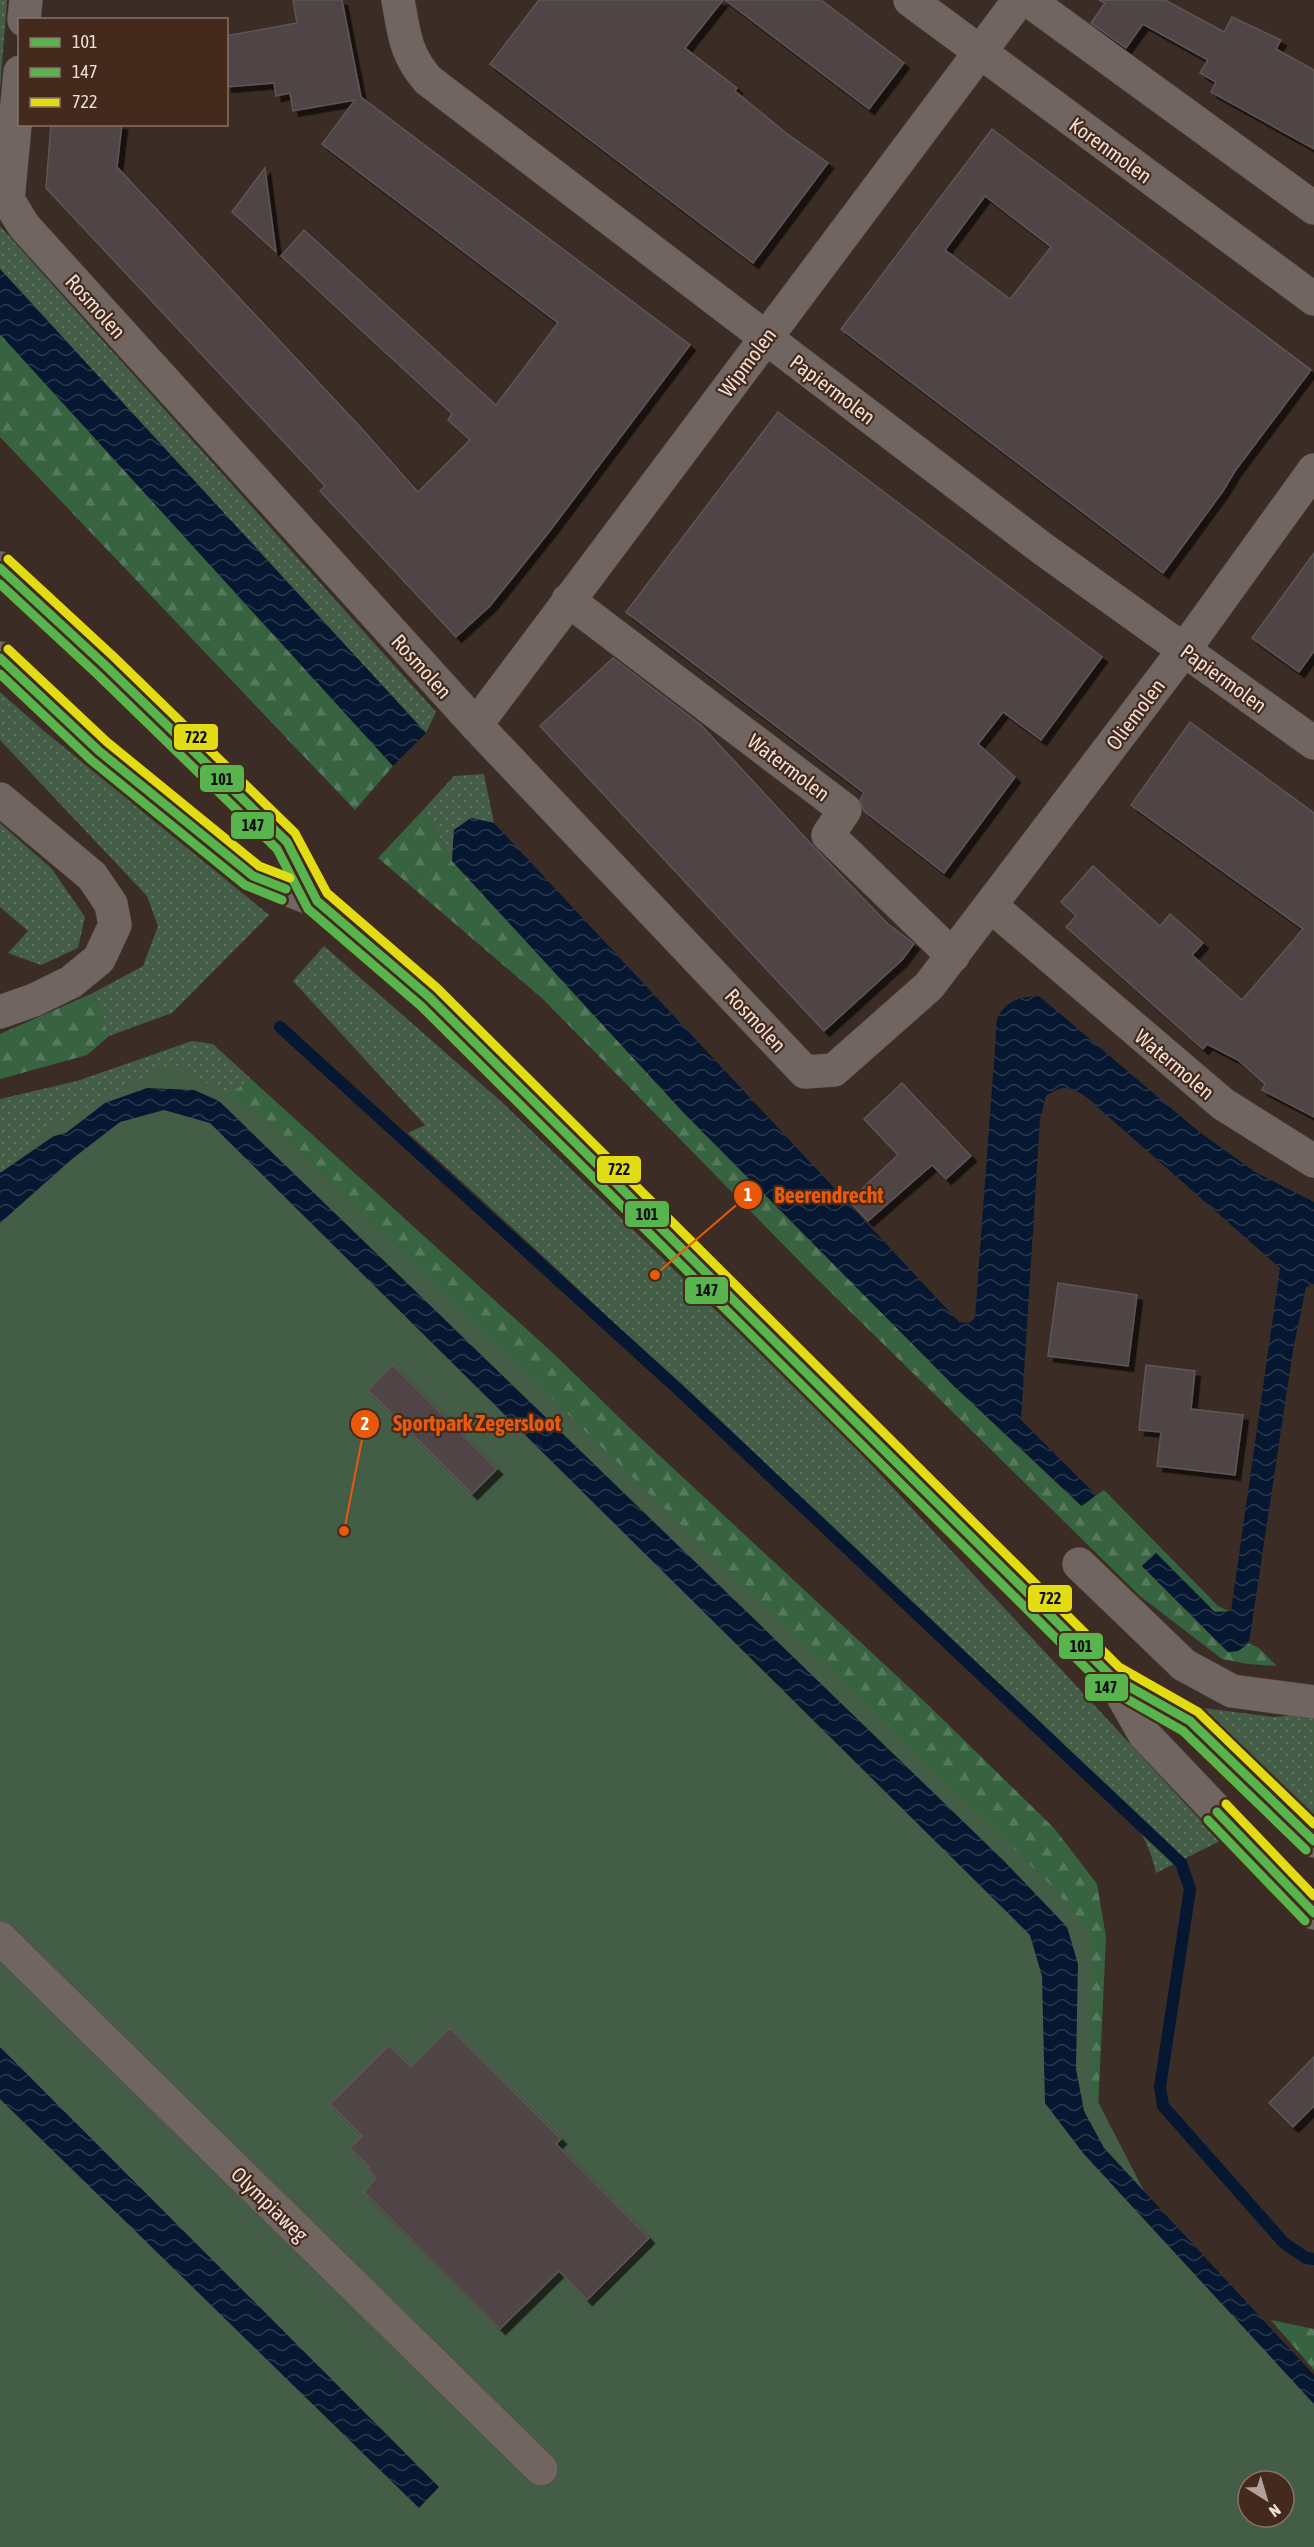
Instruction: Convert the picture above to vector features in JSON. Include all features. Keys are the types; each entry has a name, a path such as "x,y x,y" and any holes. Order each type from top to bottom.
{"street":[{"path":"24,18 26,0"},
{"name":"Papiermolen","path":"398,0 408,49 415,66 428,80 1043,549 1314,743"},
{"name":"Korenmolen","path":"910,0 1314,299"},
{"name":"Wipmolen","path":"476,725 1019,0"},
{"path":"1028,0 1314,208"},
{"name":"Rosmolen","path":"18,93 8,200 24,226 476,725 805,1072 834,1070 929,986 953,956"},
{"name":"Oliemolen","path":"953,956 1184,650 1314,470"},
{"path":"0,568 106,666 287,842 317,901"},
{"name":"Watermolen","path":"568,600 845,810 828,835 953,956"},
{"path":"0,658 99,751 253,876 317,901 429,997 1112,1677 1190,1721 1314,1841"},
{"path":"0,780 38,830"},
{"path":"0,799 92,876 111,904 115,925 99,959 71,982 34,1000 0,1012"},
{"name":"Watermolen","path":"991,906 1223,1104 1314,1161"},
{"path":"1079,1564 1184,1665 1232,1691 1314,1702"},
{"path":"1112,1677 1145,1735 1314,1914"},
{"name":"Olympiaweg","path":"0,1938 541,2469"}],"green space":[{"path":"0,0 7,0 0,90"},
{"path":"0,226 436,712 426,733 0,269"},
{"path":"0,334 393,766 355,810 0,437"},
{"path":"0,692 44,731 269,915 172,1013 109,1036 93,993 143,966 158,926 147,896 0,740"},
{"path":"484,774 494,823 471,818 454,830 452,861 424,809 454,776"},
{"path":"424,809 452,861 683,1112 955,1387 1081,1506 1104,1490 1218,1606 1231,1612 1215,1613 1156,1553 1142,1566 1228,1652 1238,1651 1249,1643 1259,1648 1277,1666 1222,1659 1140,1596 810,1272 543,999 378,858"},
{"path":"0,823 52,869 85,917 78,948 41,965 8,953 28,931 0,907"},
{"path":"324,946 504,1104 845,1436 1220,1841 1156,1873 1148,1847 1135,1823 1063,1744 869,1566 583,1293 408,1133 425,1125 293,981"},
{"path":"93,993 109,1036 87,1055 0,1079 0,1034"},
{"path":"192,1041 213,1044 251,1079 219,1101 54,1136 0,1173 0,1099 77,1081"},
{"path":"172,1063 258,1112 1053,1887 1092,1935 1091,2088 1166,2234 1314,2385 1314,2547 0,2547 0,1174 42,1131"},
{"path":"251,1079 555,1355 634,1432 926,1703 1054,1828 1097,1884 1106,1937 1097,2131 219,1101"},
{"path":"1203,1708 1274,1717 1314,1713 1314,1822 1229,1737"},
{"path":"1271,2320 1314,2329 1314,2370"}],"water":[{"path":"0,269 426,733 393,766 0,334"},
{"path":"471,818 494,823 959,1322 969,1323 975,1318 997,1019 1014,1001 1039,996 1198,1131 1255,1172 1314,1202 1314,1284 1306,1287 1293,1350 1249,1643 1238,1651 1228,1652 1142,1566 1156,1553 1215,1612 1231,1611 1280,1268 1085,1096 1066,1088 1046,1096 1040,1119 1021,1420 1096,1495 1082,1506 955,1387 683,1112 452,861 454,830"},
{"path":"147,1088 194,1090 219,1101 1003,1860 1067,1927 1078,1964 1076,2069 1084,2111 1104,2148 1314,2375 1314,2404 1083,2153 1045,2103 1042,1976 1030,1935 210,1123 164,1110 120,1122 72,1159 0,1223 0,1173 54,1136 66,1133 105,1103"},
{"path":"0,2047 439,2487 419,2508 0,2099"}],"building":[{"path":"293,0 342,0 361,97 690,345 549,532 490,606 456,637 320,491 325,486 46,188 51,126 122,126 117,167 365,432 418,492 470,440 448,420 452,414 281,256 304,230 496,405 558,323 322,144 355,100 293,111 290,93 276,96 274,83 228,87 228,36 297,23"},
{"path":"539,0 723,0 685,48 737,88 735,91 786,133 828,163 753,263 490,64"},
{"path":"725,0 821,0 904,63 869,109"},
{"path":"1099,0 1165,0 1224,32 1232,17 1281,40 1276,49 1314,70 1314,149 1211,92 1216,82 1200,73 1208,60 1143,24 1126,48 1091,23 1105,3"},
{"path":"992,129 1311,370 1235,471 1163,573 841,329","holes":["985,196 1051,247 1010,299 945,250"]},
{"path":"265,168 276,252 232,212"},
{"path":"778,412 1102,657 1041,740 1003,712 978,744 1015,777 944,873 864,811 860,800 864,793 626,612"},
{"path":"1314,553 1314,651 1299,672 1252,638"},
{"path":"613,658 701,725 888,924 914,944 902,960 824,1031 540,726"},
{"path":"1190,722 1314,813 1314,1117 1262,1090 1265,1084 1238,1060 1207,1044 1203,1049 1066,927 1076,916 1061,902 1093,866 1160,926 1170,914 1203,943 1192,955 1242,1000 1303,929 1131,805"},
{"path":"902,1083 971,1156 946,1179 932,1165 868,1221 849,1201 898,1155 864,1119"},
{"path":"1058,1283 1137,1295 1128,1366 1048,1356"},
{"path":"393,1365 497,1469 472,1494 368,1390"},
{"path":"1146,1365 1195,1371 1191,1409 1243,1415 1235,1475 1157,1466 1161,1432 1139,1430"},
{"path":"450,2028 561,2139 556,2144 649,2238 587,2300 559,2271 500,2329 364,2192 376,2178 367,2169 369,2167 350,2148 362,2136 330,2104 389,2045 411,2067"},
{"path":"1314,2057 1314,2106 1293,2127 1269,2103"}],"waterway":[{"path":"280,1027 679,1390 1181,1863 1190,1889 1160,2087 1163,2106 1284,2243 1306,2258 1314,2259"}],"transit line":[{"name":"722","path":"8,559 114,657 295,833 327,893 437,988 1119,1667 1198,1712 1314,1824"},
{"name":"101","path":"0,568 106,666 287,842 317,901 429,997 1112,1677 1190,1721 1314,1841"},
{"name":"147","path":"0,584 98,675 277,849 308,909 421,1006 1104,1686 1183,1731 1306,1850"},
{"name":"722","path":"8,649 107,742 259,866 290,878"},
{"name":"101","path":"0,658 99,751 253,876 286,889"},
{"name":"147","path":"0,674 91,760 245,885 282,900"},
{"name":"722","path":"1226,1804 1314,1896"},
{"name":"101","path":"1217,1812 1314,1913"},
{"name":"147","path":"1208,1820 1305,1921"}],"place":[{"name":"Beerendrecht","path":"655,1275"},
{"name":"Sportpark Zegersloot","path":"344,1531"}]}
